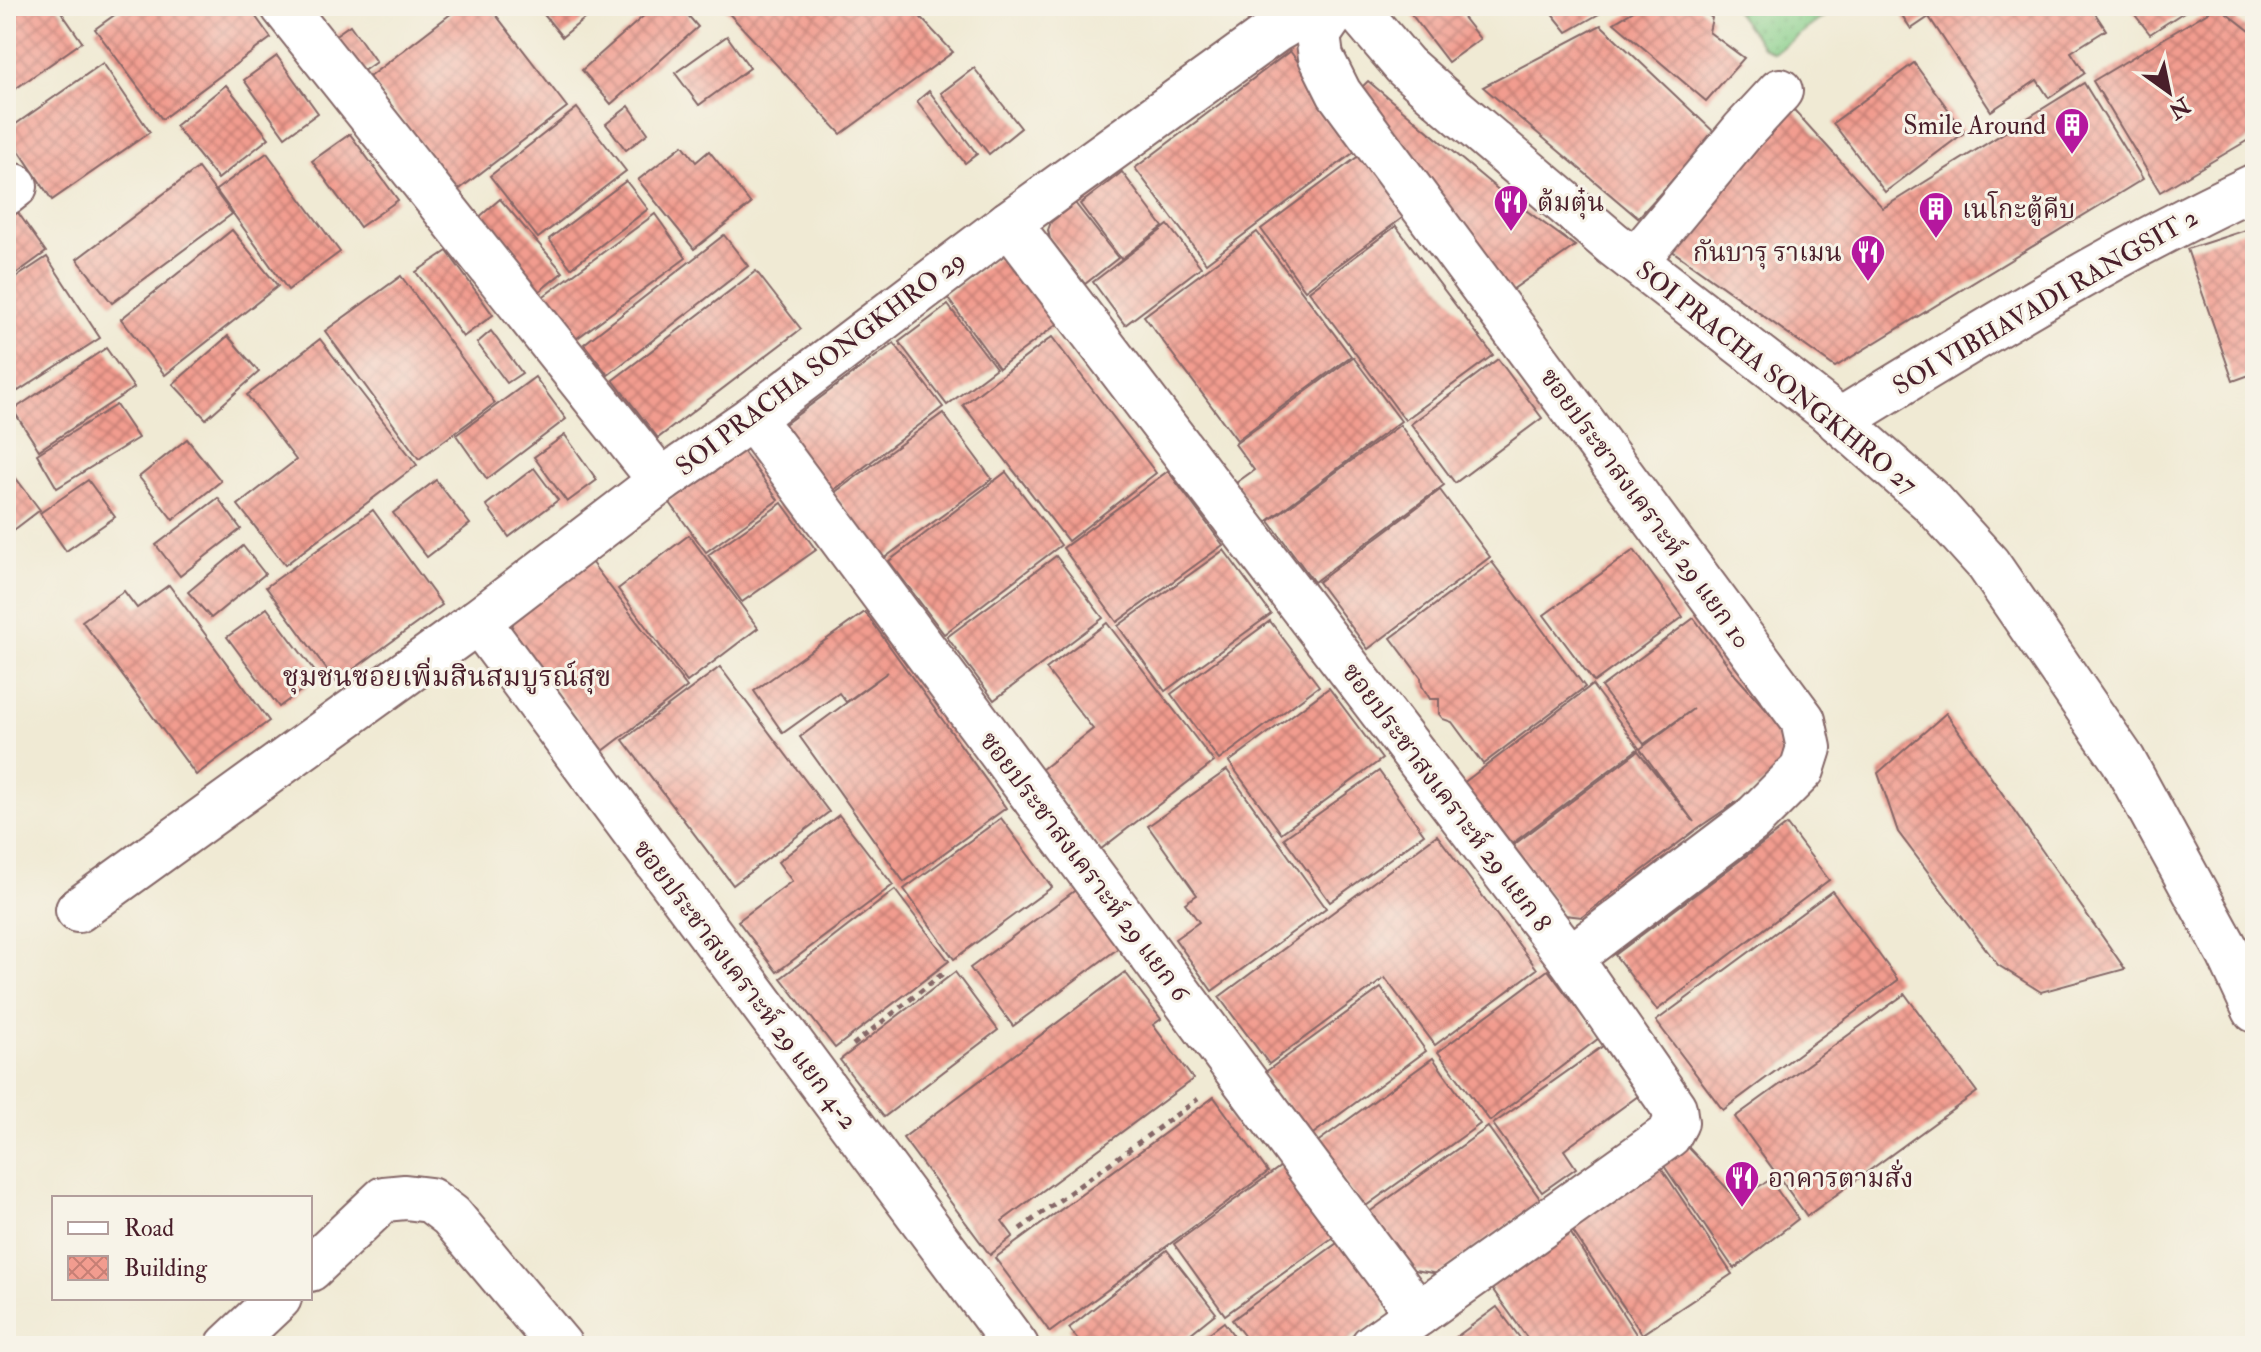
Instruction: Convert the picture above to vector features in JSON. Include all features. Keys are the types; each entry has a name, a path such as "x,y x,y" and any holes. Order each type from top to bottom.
{"street":[{"name":"SOI PRACHA SONGKHRO 29","path":"283,6 661,481 752,418 1009,223 1276,30 1317,6"},
{"name":"ซอยประชาสงเคราะห์ 29 แยก 10","path":"1338,6 1318,35 1321,57 1339,93 1803,720 1809,748 1802,770 1751,821 1570,958"},
{"name":"SOI PRACHA SONGKHRO 27","path":"1354,6 1405,66 1635,261 1839,421 1932,502 1988,564 2123,760 2229,954 2255,1010"},
{"path":"1635,261 1780,91"},
{"name":"SOI VIBHAVADI RANGSIT 2","path":"1839,421 2017,312 2205,209 2255,186"},
{"name":"ซอยประชาสงเคราะห์ 29 แยก 8","path":"1009,223 1570,958 1674,1108 1676,1122 1669,1135 1418,1314"},
{"name":"ซอยประชาสงเคราะห์ 29 แยก 6","path":"752,418 1418,1314"},
{"path":"78,910 478,621 661,481"},
{"name":"ซอยประชาสงเคราะห์ 29 แยก 4-2","path":"478,621 1016,1346"},
{"path":"312,1267 384,1199 405,1197 430,1200 451,1216 560,1346"},
{"path":"228,1346 277,1300"},
{"path":"1373,1346 1418,1314"}],"path":[{"path":"814,1075 946,971"},
{"path":"1020,1229 1237,1071"}],"green space":[{"path":"1732,6 1838,6 1774,53 1762,46"}],"building":[{"path":"6,6 57,6 82,42 15,89 6,76"},
{"path":"127,6 248,6 271,38 162,119 95,29"},
{"path":"461,6 489,6 567,107 457,191 369,77"},
{"path":"537,6 600,6 562,37"},
{"path":"655,6 680,6 698,27 611,104 582,70"},
{"path":"722,6 910,6 953,52 841,134"},
{"path":"1405,6 1454,6 1480,39 1448,62"},
{"path":"1546,6 1613,6 1567,32"},
{"path":"1642,6 1697,6 1712,18 1709,32 1744,58 1706,101 1614,23"},
{"path":"1896,6 2090,6 2106,30 2071,52 2085,73 2049,98 2037,80 1991,111 1929,17 1911,29"},
{"path":"2128,6 2193,6 2150,34"},
{"path":"2218,6 2255,35 2255,136 2160,192 2093,81"},
{"path":"350,25 376,62 353,78 327,41"},
{"path":"1601,25 1715,133 1638,218 1483,87"},
{"path":"727,36 750,68 699,105 675,73"},
{"path":"1290,51 1361,147 1206,263 1135,168"},
{"path":"277,56 318,113 285,137 244,80"},
{"path":"103,63 150,132 52,200 6,131"},
{"path":"1914,63 1965,132 1885,192 1833,123"},
{"path":"974,68 1021,128 989,154 941,93"},
{"path":"1368,81 1501,192 1575,246 1506,294 1358,91"},
{"path":"2084,83 2143,179 1835,367 1664,245 1786,101 1883,208"},
{"path":"226,85 269,138 218,179 175,126"},
{"path":"929,91 977,154 965,163 917,101"},
{"path":"629,106 648,133 626,150 606,124"},
{"path":"577,108 626,171 538,238 490,176"},
{"path":"350,134 398,200 360,227 312,161"},
{"path":"683,145 696,162 709,151 751,204 694,249 638,180"},
{"path":"1364,152 1409,213 1305,290 1261,229"},
{"path":"267,153 340,252 288,290 216,190"},
{"path":"198,168 232,214 112,303 77,259"},
{"path":"1122,172 1163,227 1121,259 1080,204"},
{"path":"626,181 648,209 571,268 549,239"},
{"path":"500,199 563,272 531,298 469,226"},
{"path":"1075,203 1118,258 1085,284 1050,239 1048,230 1051,222"},
{"path":"14,207 46,252 6,281 6,213"},
{"path":"655,214 686,258 569,344 537,301"},
{"path":"1168,225 1201,267 1125,325 1093,282"},
{"path":"1396,226 1493,355 1405,420 1309,291"},
{"path":"2255,227 2255,373 2233,381 2187,249"},
{"path":"232,230 278,286 165,375 121,319"},
{"path":"1257,232 1351,356 1237,440 1144,316"},
{"path":"724,235 748,266 608,375 584,344"},
{"path":"1011,248 1064,319 999,368 946,296"},
{"path":"447,251 493,315 463,337 416,272"},
{"path":"47,257 100,338 18,391 6,372 6,284"},
{"path":"756,271 801,329 658,438 613,380"},
{"path":"401,276 495,403 419,459 325,331"},
{"path":"948,305 996,368 947,405 899,342"},
{"path":"491,331 522,373 507,383 477,343"},
{"path":"228,336 259,372 206,419 173,384"},
{"path":"1052,337 1156,473 1068,541 963,405"},
{"path":"320,339 417,465 285,565 238,505 296,460 247,395"},
{"path":"894,343 943,407 830,493 781,427"},
{"path":"106,348 134,388 39,450 13,410"},
{"path":"1353,357 1401,421 1265,523 1236,483 1254,470 1235,444"},
{"path":"1498,359 1542,418 1455,483 1411,424"},
{"path":"535,377 566,419 487,479 456,435"},
{"path":"116,405 138,438 57,488 37,454"},
{"path":"943,413 992,479 883,559 834,493"},
{"path":"1400,425 1444,485 1314,582 1269,521"},
{"path":"565,435 597,480 567,502 534,457"},
{"path":"187,439 221,481 173,520 139,477"},
{"path":"741,448 778,500 706,552 668,500"},
{"path":"6,465 40,510 6,536"},
{"path":"534,468 558,500 509,537 486,505"},
{"path":"1168,471 1223,545 1117,622 1063,548"},
{"path":"1006,472 1061,545 944,634 889,561"},
{"path":"88,480 115,517 66,551 40,513"},
{"path":"436,480 470,524 427,557 393,513"},
{"path":"1440,490 1490,557 1368,649 1318,582"},
{"path":"218,498 241,529 180,576 156,545"},
{"path":"782,503 816,550 742,602 708,555"},
{"path":"373,510 442,605 336,682 266,587"},
{"path":"689,535 758,628 687,682 618,589"},
{"path":"243,546 265,574 211,618 188,592"},
{"path":"1224,550 1271,614 1165,691 1118,626"},
{"path":"1634,550 1683,617 1594,682 1544,615"},
{"path":"585,554 687,687 603,751 511,631 519,604"},
{"path":"1056,556 1103,618 994,700 947,637"},
{"path":"1492,562 1585,687 1483,764 1452,722 1439,714 1439,699 1430,699 1421,678 1391,638"},
{"path":"169,585 269,721 196,775 82,621 124,591 137,608"},
{"path":"267,608 319,677 279,707 227,637"},
{"path":"865,612 1006,808 904,882 800,737 888,672 846,702 839,693 783,733 754,691"},
{"path":"1694,618 1736,676 1786,732 1789,752 1786,768 1698,828 1582,917 1565,915 1512,846 1638,751 1694,822 1640,749 1693,709 1644,744 1601,687"},
{"path":"1270,621 1319,686 1219,760 1171,694"},
{"path":"1107,623 1214,762 1101,849 1041,770 1093,729 1046,669"},
{"path":"720,667 829,812 733,885 623,740"},
{"path":"1592,685 1639,748 1509,846 1462,784"},
{"path":"1329,688 1382,759 1281,833 1229,762"},
{"path":"1946,713 2125,969 2041,992 1998,965 1898,832 1878,773"},
{"path":"1227,770 1326,908 1212,991 1175,939 1199,922 1185,903 1197,895 1148,826"},
{"path":"1379,771 1424,834 1330,902 1284,838"},
{"path":"839,815 893,885 777,972 738,921 792,881 778,862"},
{"path":"1001,818 1052,887 954,959 904,889"},
{"path":"1787,825 1829,880 1657,1010 1615,955"},
{"path":"1437,835 1537,969 1435,1045 1385,978 1269,1064 1219,997"},
{"path":"1077,889 1120,947 1013,1026 970,968"},
{"path":"895,890 949,961 835,1048 781,978"},
{"path":"1832,891 1898,980 1723,1110 1656,1021"},
{"path":"1548,970 1599,1038 1490,1121 1438,1052"},
{"path":"955,972 998,1030 884,1117 840,1060"},
{"path":"1125,972 1161,1019 1153,1025 1193,1079 1002,1221 1013,1236 990,1255 903,1138"},
{"path":"1381,988 1426,1051 1310,1136 1264,1073"},
{"path":"1905,994 1977,1092 1807,1216 1735,1117"},
{"path":"1603,1046 1638,1096 1564,1150 1576,1168 1542,1192 1493,1124"},
{"path":"1433,1058 1480,1124 1363,1208 1316,1143"},
{"path":"1214,1097 1268,1172 1050,1332 995,1258"},
{"path":"1488,1127 1541,1200 1439,1274 1408,1269 1368,1213"},
{"name":"อาคารตามสั่ง","path":"1687,1146 1737,1199 1770,1180 1798,1219 1734,1269 1662,1163"},
{"path":"1284,1164 1335,1236 1225,1315 1174,1244"},
{"path":"1660,1166 1732,1274 1642,1334 1570,1227"},
{"path":"1568,1229 1638,1337 1627,1346 1533,1346 1488,1283"},
{"path":"1344,1238 1386,1295 1384,1314 1341,1346 1252,1346 1232,1320"},
{"path":"1167,1250 1216,1313 1175,1346 1083,1346 1069,1328"},
{"path":"1497,1307 1526,1346 1444,1346"},
{"path":"1224,1322 1241,1346 1192,1346"}],"place":[{"name":"Smile Around","path":"2072,156"},
{"name":"ต้มตุ๋น","path":"1511,233"},
{"name":"เนโกะตู้คีบ","path":"1936,240"},
{"name":"กันบารุ ราเมน","path":"1868,283"},
{"name":"อาคารตามสั่ง","path":"1742,1209"}],"district":[{"name":"ชุมชนซอยเพิ่มสินสมบูรณ์สุข","path":"447,676"}]}
